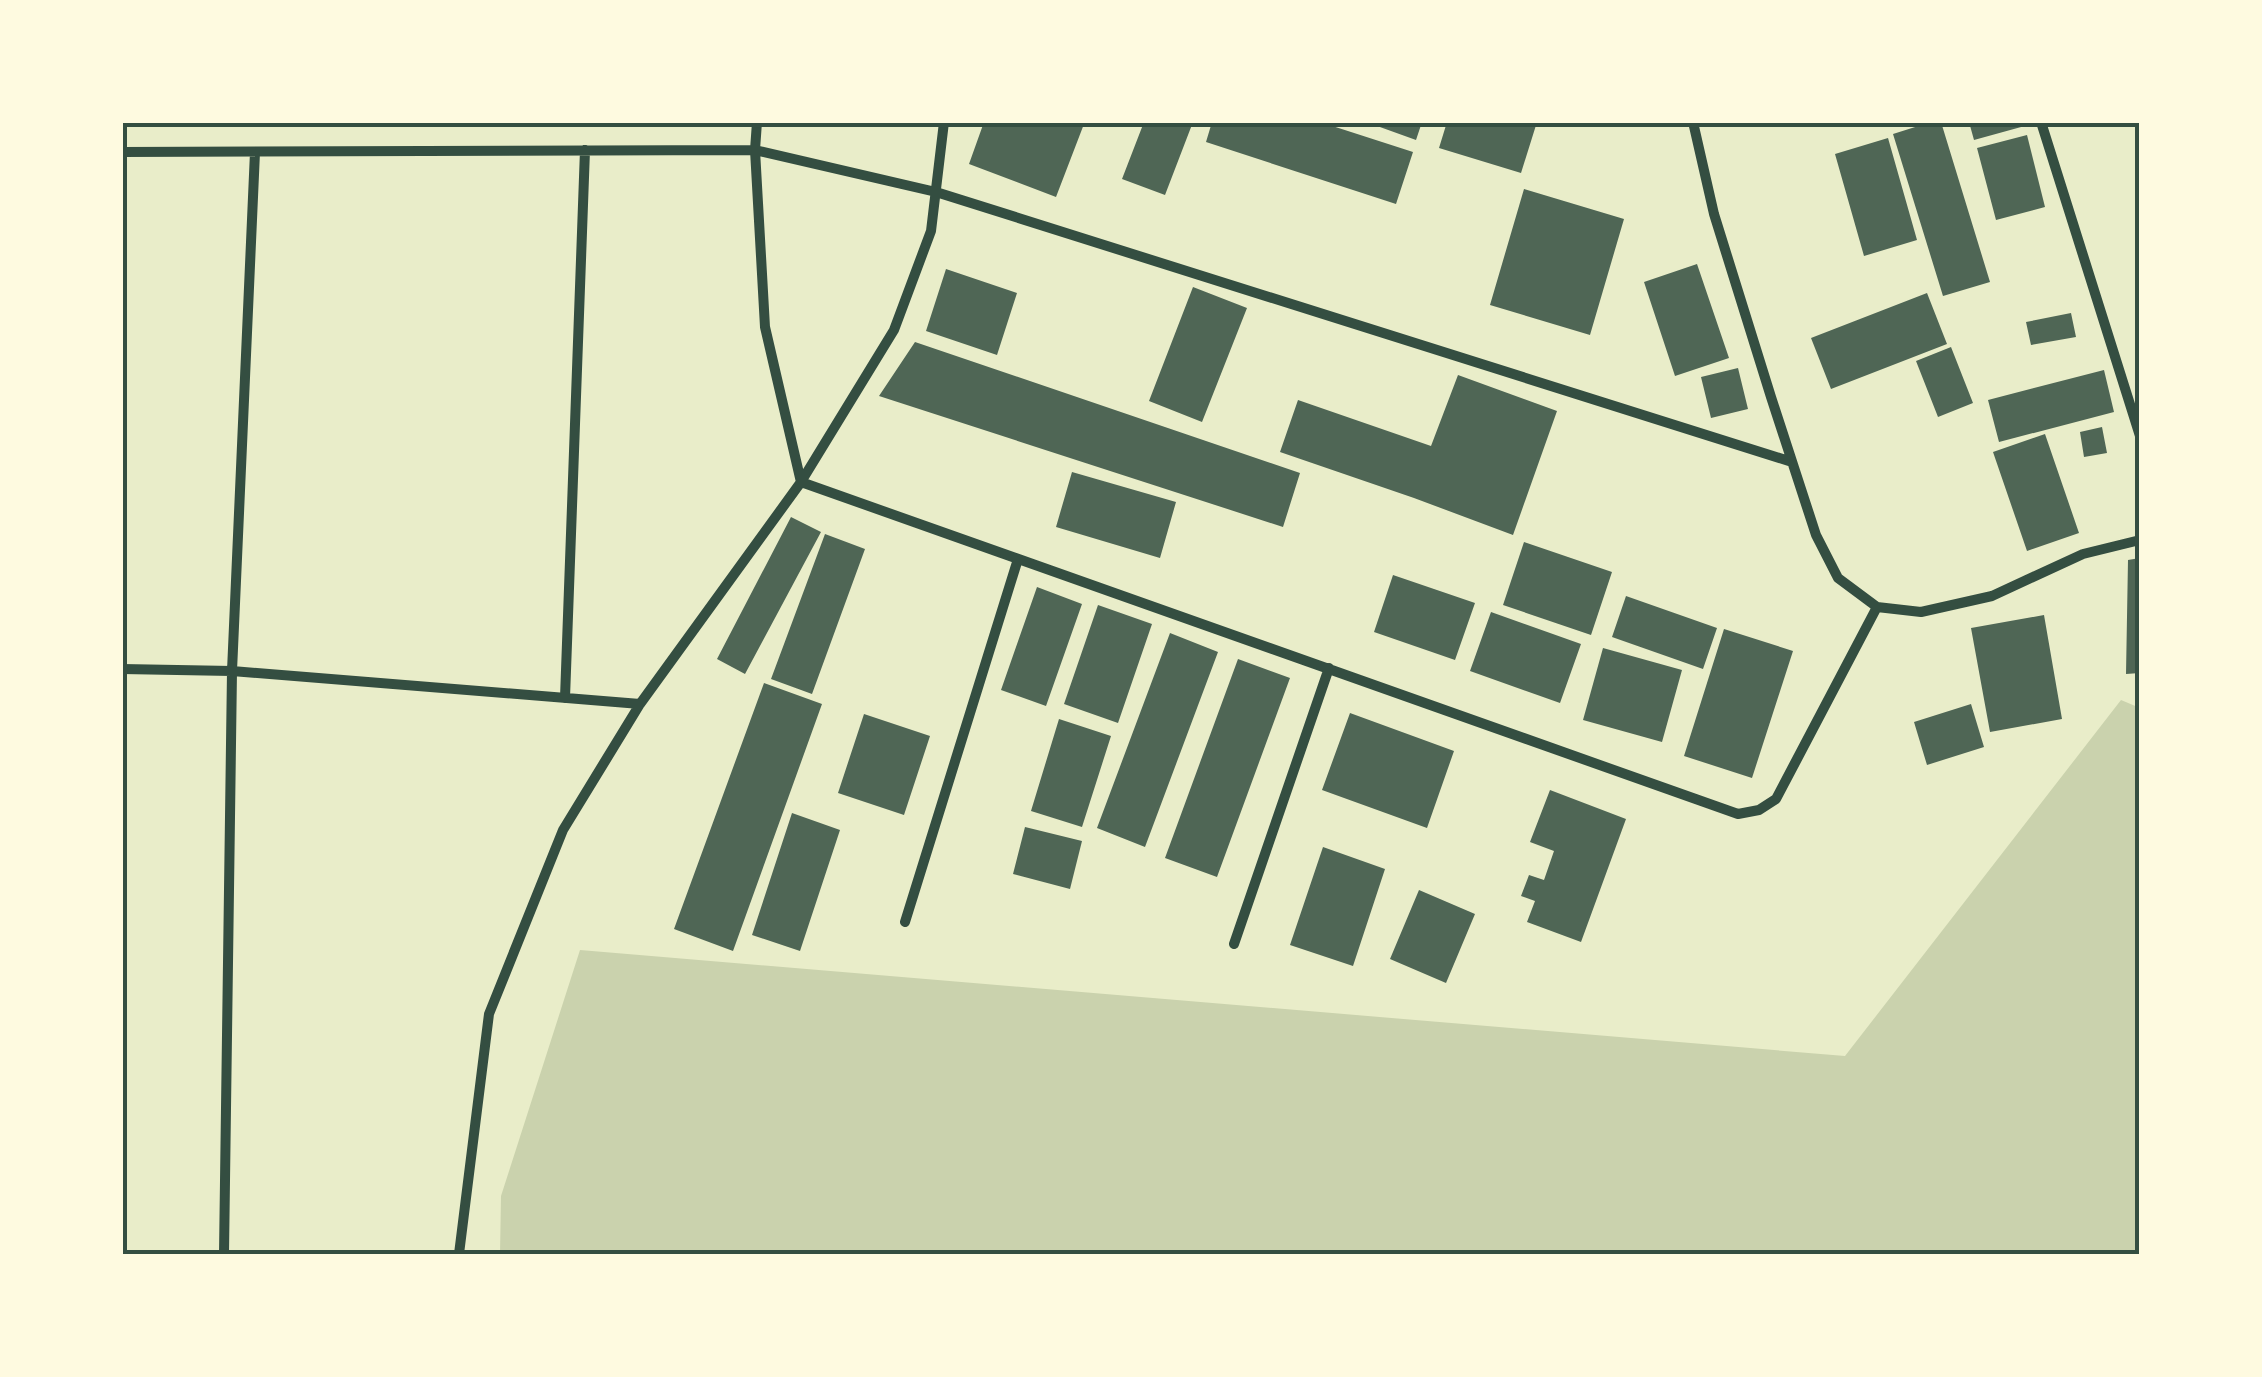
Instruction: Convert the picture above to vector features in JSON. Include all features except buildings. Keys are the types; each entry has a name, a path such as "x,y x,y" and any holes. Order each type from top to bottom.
{"street":[{"path":"757,122 764,327 802,482"},
{"path":"459,1254 489,1014 564,830 640,704 802,482 894,330 930,231 944,122"},
{"path":"1693,122 1714,214 1792,462 1816,535 1838,578 1877,607 1922,612 1992,596 2083,554 2140,540"},
{"path":"2041,122 2140,436"},
{"path":"565,698 585,150"},
{"path":"122,152 755,150 936,192 1792,462"},
{"path":"224,1254 232,671 255,152"},
{"path":"802,482 1738,814 1759,810 1776,799 1877,607"},
{"path":"904,922 1018,558"},
{"path":"122,668 232,671 640,704"},
{"path":"1234,944 1329,668"}],"green space":[{"path":"2121,700 2140,708 2139,1254 500,1254 501,1196 580,950 1845,1056"}]}
